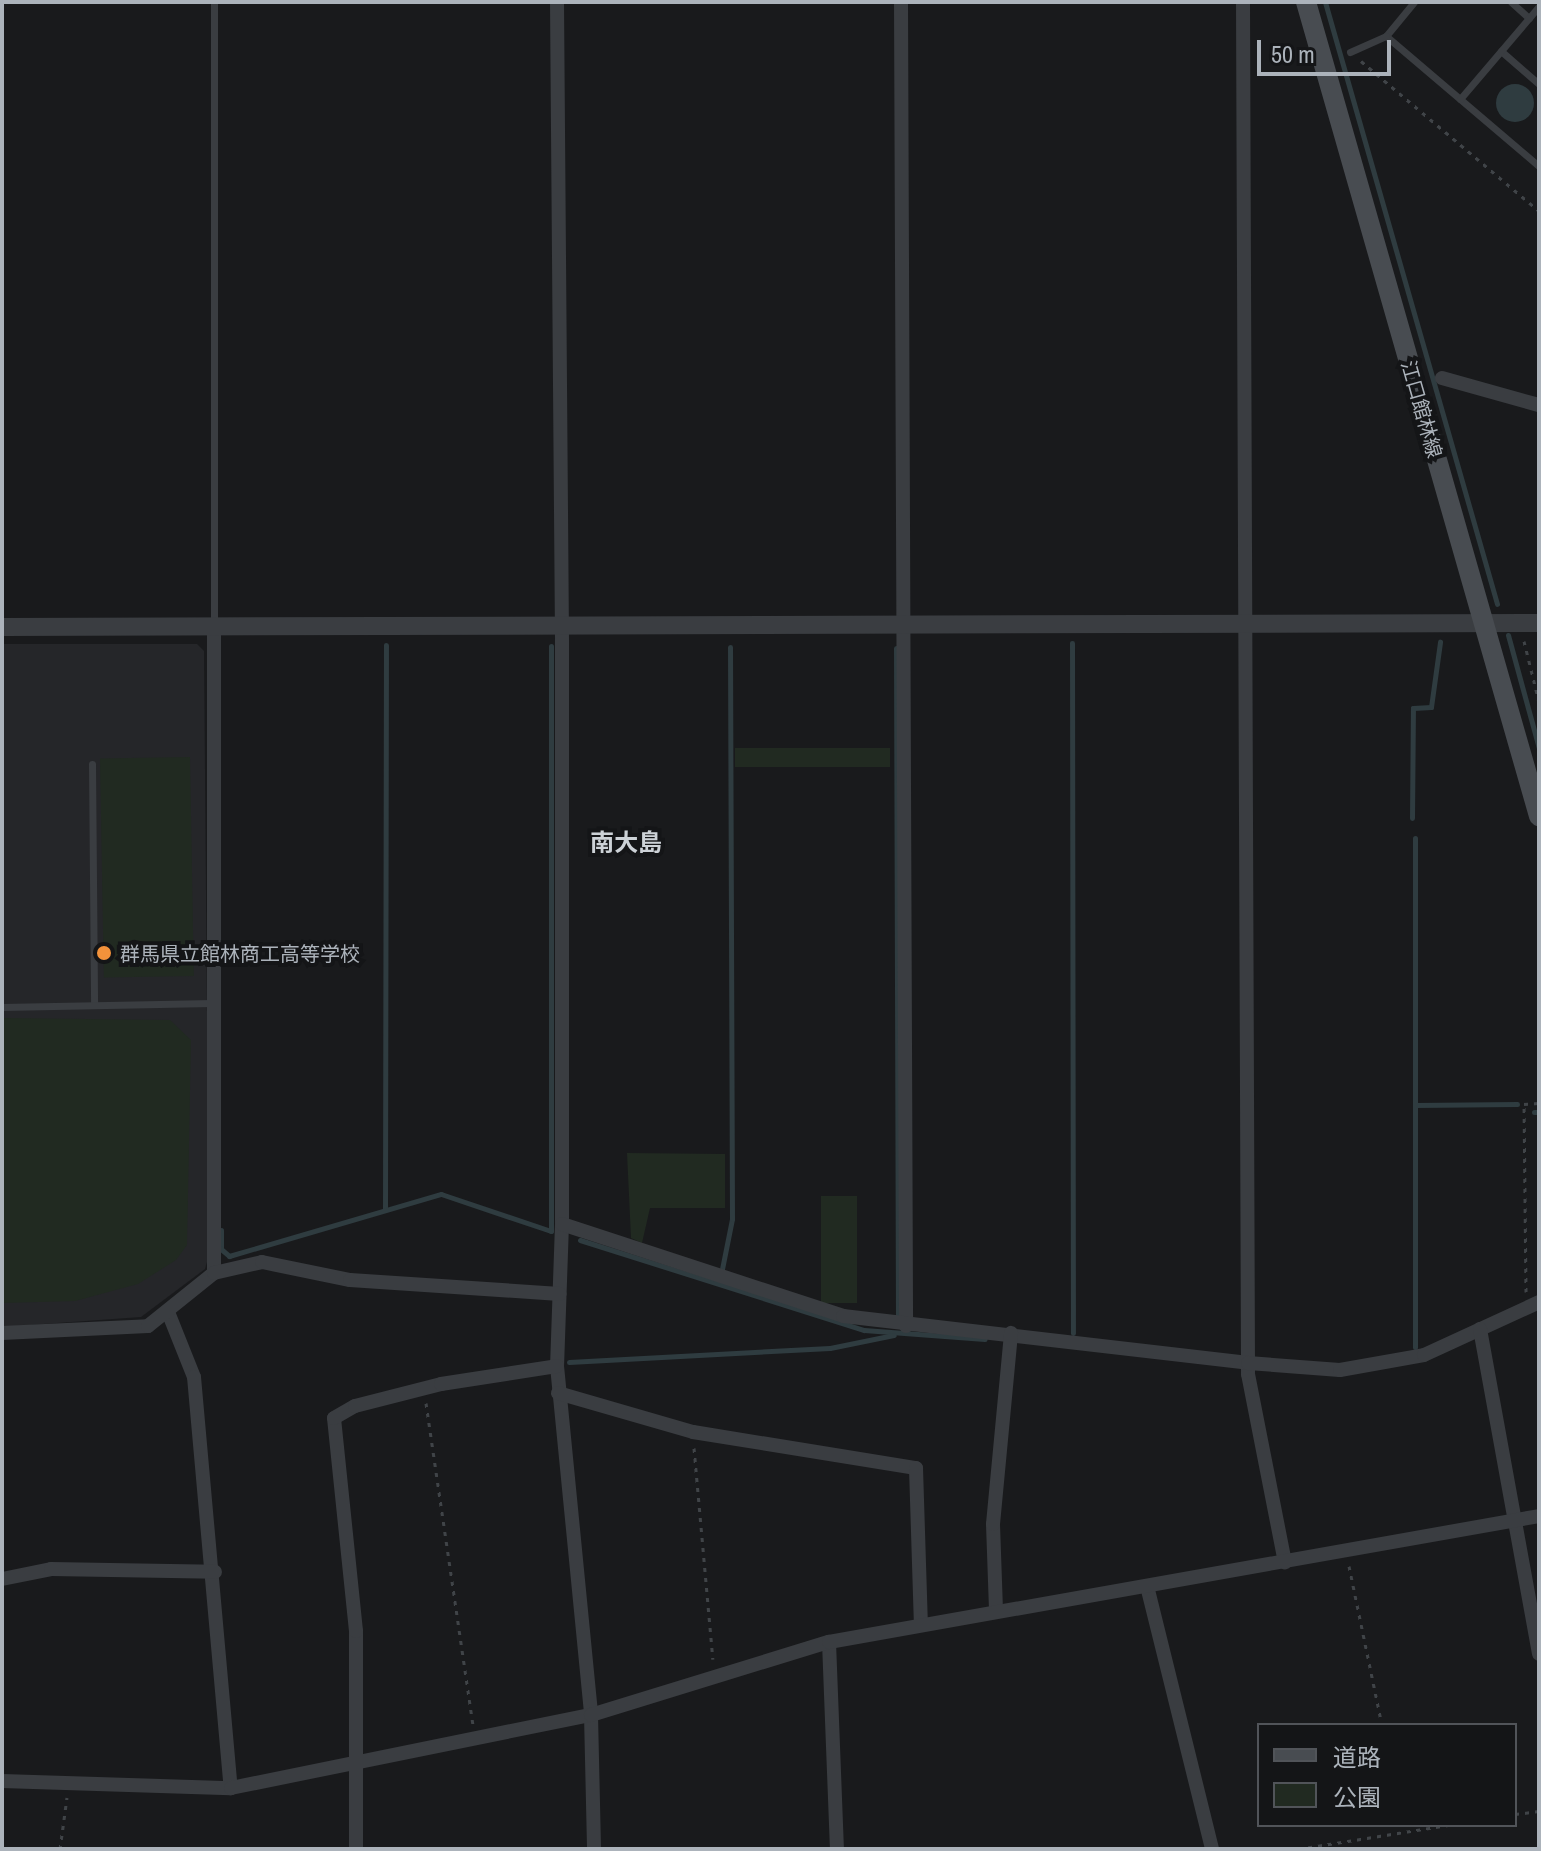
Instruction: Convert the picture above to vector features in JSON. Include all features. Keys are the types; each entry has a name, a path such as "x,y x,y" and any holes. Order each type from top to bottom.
{"main road":[{"name":"江口館林線","path":"1303,4 1539,816"}],"street":[{"path":"557,2 562,627 562,1224 557,1366 591,1715 594,1849"},
{"path":"901,2 906,1326"},
{"path":"1243,2 1248,1363 1285,1562"},
{"path":"1442,378 1539,405"},
{"path":"2,627 1539,623"},
{"path":"214,625 214,1273"},
{"path":"562,1224 843,1316 906,1326 1011,1333 1248,1363 1340,1370 1424,1355 1533,1305"},
{"path":"2,1333 148,1326 214,1273 262,1262 350,1280 560,1294"},
{"path":"168,1312 194,1377 215,1572 231,1788"},
{"path":"1480,1329 1511,1521 1539,1654"},
{"path":"996,1610 993,1524 1011,1333"},
{"path":"356,1849 356,1631 334,1418 355,1406 424,1388 557,1366"},
{"path":"558,1393 693,1432 916,1468 921,1625"},
{"path":"2,1781 231,1788 591,1715 829,1642 1539,1516"},
{"path":"2,1579 51,1569 215,1572"},
{"path":"1147,1586 1212,1849"},
{"path":"829,1642 837,1849"}],"lane":[{"path":"214,2 214,625"},
{"path":"1350,52 1386,36 1414,2"},
{"path":"1511,2 1529,18"},
{"path":"1460,99 1539,6"},
{"path":"1386,36 1539,166"},
{"path":"1501,51 1539,84"},
{"path":"92,764 94,1005"},
{"path":"2,1007 212,1003"}],"path":[{"path":"1350,52 1539,211"},
{"path":"1519,622 1539,702"},
{"path":"1533,1305 1524,1104 1539,1103"},
{"path":"424,1388 475,1739"},
{"path":"693,1432 714,1677"},
{"path":"1345,1551 1382,1723"},
{"path":"60,1849 68,1785"},
{"path":"1517,1814 1539,1811"},
{"path":"1404,1827 1405,1832"},
{"path":"1298,1849 1436,1827"}],"shaded area":[{"path":"1515,84 1529,89 1534,103 1529,117 1515,122 1501,117 1496,103 1501,89"},
{"name":"群馬県立館林商工高等学校","path":"2,644 197,644 204,651 209,1255 205,1269 141,1317 2,1327"}],"green space":[{"path":"735,748 890,748 890,767 735,767"},
{"path":"190,757 194,976 104,978 100,759"},
{"path":"2,1018 170,1020 191,1040 187,1245 176,1260 138,1284 75,1301 2,1303"},
{"path":"627,1153 725,1154 725,1208 650,1208 642,1243 631,1238"},
{"path":"821,1196 857,1196 857,1303 821,1303"}],"waterway":[{"path":"1325,2 1497,604"},
{"path":"1508,635 1539,748"},
{"path":"1412,818 1413,708 1431,707 1440,642"},
{"path":"1072,643 1073,1333"},
{"path":"385,1210 386,645"},
{"path":"221,1230 221,1249 229,1256 441,1194 551,1231 551,646"},
{"path":"722,1269 732,1219 730,647"},
{"path":"896,648 898,1315"},
{"path":"1415,838 1415,1347"},
{"path":"1415,1105 1517,1104"},
{"path":"1534,1112 1539,1112"},
{"path":"580,1240 864,1330 985,1339"},
{"path":"569,1362 830,1348 894,1335"}],"place":[{"name":"群馬県立館林商工高等学校","path":"104,953"}],"district":[{"name":"南大島","path":"626,843"}]}
